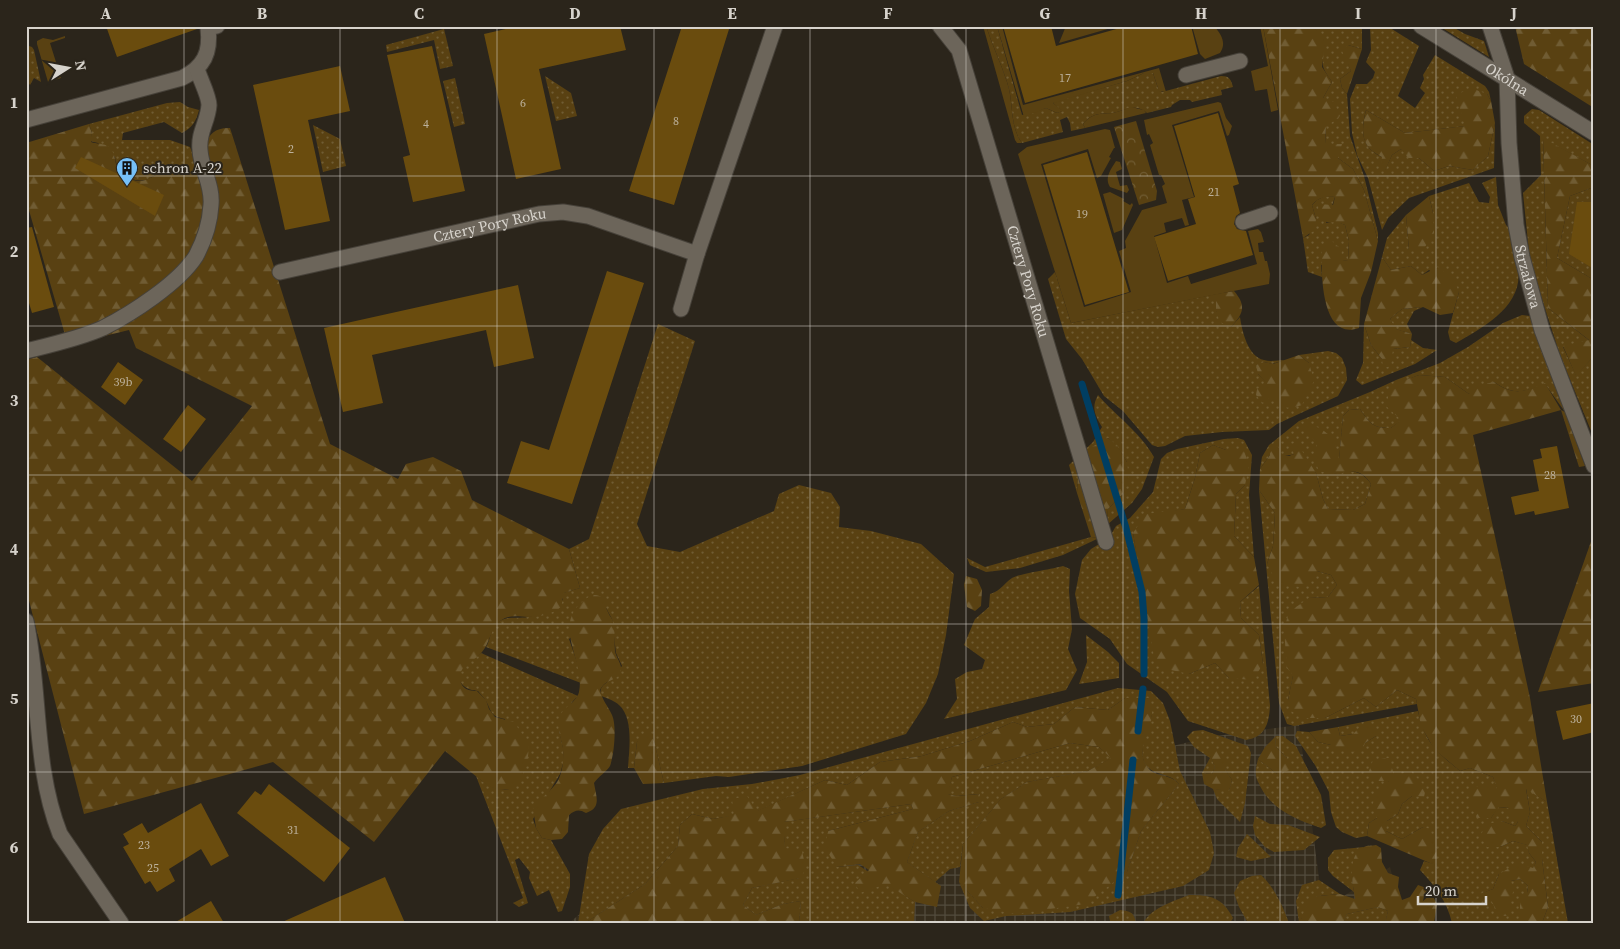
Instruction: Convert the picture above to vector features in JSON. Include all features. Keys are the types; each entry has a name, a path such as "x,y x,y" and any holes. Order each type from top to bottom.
{"street":[{"path":"681,309 697,254 775,26"},
{"name":"Cztery Pory Roku","path":"940,26 959,50 1106,542"},
{"name":"Okólna","path":"1421,26 1594,133"},
{"name":"Strzałowa","path":"1490,26 1507,78 1509,143 1516,225 1522,257 1542,330 1594,466"},
{"path":"26,120 182,78 197,69 206,58 213,27"},
{"path":"1186,75 1240,61"},
{"path":"26,351 101,329 128,314 174,281 195,257 207,231 212,204 210,182 200,153 199,138 209,104 197,69"},
{"name":"Cztery Pory Roku","path":"280,272 539,214 563,212 588,216 697,254"},
{"path":"1243,222 1270,213"},
{"path":"26,621 30,640 42,758 54,820 60,834 121,923"}],"shaded area":[{"path":"1299,725 1323,909 1390,867 1404,923 569,923 616,884 1209,737"}],"green space":[{"path":"983,26 986,26 1007,82 1013,121 1022,143 1017,143 1015,140"},
{"path":"986,26 997,26 1022,115 1046,108 1057,113 1062,111 1053,103 1056,101 1127,81 1144,73 1153,73 1158,88 1162,92 1221,76 1229,78 1233,87 1221,90 1222,95 1192,102 1190,100 1180,100 1171,107 1147,113 1138,108 1130,108 1096,115 1083,124 1085,128 1071,131 1067,117 1060,120 1063,132 1022,143 1013,121 1007,82"},
{"path":"997,26 1002,26 1023,105 1159,68 1166,92 1159,91 1153,73 1144,73 1127,81 1053,103 1063,111 1057,113 1046,108 1024,117"},
{"path":"1066,26 1111,26 1111,28 1059,43"},
{"path":"1192,26 1214,26 1221,35 1223,42 1220,53 1205,59 1200,54"},
{"path":"1260,26 1263,26 1278,110 1271,112 1267,89 1255,91 1251,71 1268,66"},
{"path":"1263,26 1311,26 1322,34 1325,44 1322,67 1332,82 1323,98 1334,102 1340,116 1326,127 1325,144 1342,144 1338,158 1353,169 1364,190 1378,241 1371,272 1361,298 1359,328 1346,329 1337,324 1330,315 1325,301 1322,247 1331,240 1342,250 1340,261 1348,260 1349,241 1345,225 1319,219 1318,204 1333,205 1335,197 1322,198 1312,205 1316,219 1315,230 1303,238"},
{"path":"1311,26 1362,26 1362,49 1348,45 1348,63 1351,71 1340,79 1342,88 1347,94 1350,136 1364,176 1378,233 1378,241 1364,190 1353,169 1338,158 1325,144 1326,127 1323,98 1332,82 1323,67 1323,40"},
{"path":"1370,26 1387,26 1419,46 1398,96 1415,108 1425,93 1420,88 1424,79 1423,75 1435,55 1485,86 1491,101 1487,94 1466,126 1405,133 1366,110 1363,124 1364,137 1370,148 1382,157 1385,170 1392,155 1401,149 1419,158 1434,171 1449,166 1473,170 1488,156 1495,123 1494,168 1409,198 1388,218 1382,230 1368,178 1357,155 1352,133 1350,99 1356,84 1367,84 1373,78 1375,72 1366,62 1371,50"},
{"path":"1439,26 1451,26 1484,41 1489,57"},
{"path":"1515,26 1594,26 1594,108 1524,64"},
{"path":"444,29 453,66 440,69 434,40 387,52 386,45"},
{"path":"65,36 65,38 50,43 61,78 48,82 37,41 43,38 53,40"},
{"path":"1348,45 1362,49 1347,94 1342,88 1340,79 1351,71 1342,51"},
{"path":"29,46 34,50 41,82 34,78 30,85 26,80 26,47"},
{"path":"545,76 571,93 577,116 556,121"},
{"path":"455,78 465,124 454,127 443,81"},
{"path":"1471,88 1487,94 1491,101 1495,123 1488,156 1473,170 1449,166 1434,171 1419,158 1408,158 1401,149 1392,155 1385,171 1380,169 1382,157 1370,148 1364,138 1363,125 1366,110 1405,133 1465,126 1456,95"},
{"path":"180,102 188,107 199,110 194,123 186,131 182,133 164,122 123,133 122,140 170,140 190,147 202,176 178,172 163,172 145,180 134,180 121,171 115,157 98,143 90,141 92,133 89,124 167,103"},
{"path":"1218,102 1221,103 1226,118 1232,126 1227,136 1219,111 1172,125 1194,197 1182,200 1189,225 1185,226 1182,218 1164,223 1166,232 1154,236 1167,283 1188,276 1191,284 1257,264 1248,231 1258,229 1264,242 1258,243 1259,252 1263,252 1265,261 1267,261 1270,274 1269,284 1071,323 1018,154 1027,147 1105,129 1110,130 1115,148 1101,176 1097,178 1088,149 1041,164 1084,307 1131,292 1119,251 1126,248 1125,241 1142,210 1167,203 1162,186 1165,184 1161,175 1159,175 1150,145 1153,143 1149,134 1147,135 1144,120"},
{"path":"1131,107 1144,110 1146,113 1085,128 1083,124 1096,115 1114,113"},
{"path":"1532,109 1539,110 1594,145 1594,166 1543,139 1548,308 1590,341 1563,347 1576,375 1594,356 1594,400 1591,402 1594,411 1594,438 1560,355 1530,262 1523,193 1541,175 1540,136 1524,123 1524,116"},
{"path":"1136,121 1157,191 1156,200 1139,205 1114,127"},
{"path":"89,124 92,133 91,142 109,147 121,172 137,181 145,180 168,171 202,176 206,143 209,137 221,129 230,128 330,444 398,479 406,464 433,457 461,471 472,500 569,549 580,588 564,593 561,607 550,613 532,617 511,617 500,621 482,652 464,667 460,675 462,686 469,690 477,691 486,700 489,709 495,717 514,722 529,747 527,765 522,776 510,789 499,790 488,786 445,751 374,842 273,762 84,814 26,589 26,360 37,357 192,481 252,406 136,348 129,330 68,345 26,200 26,143"},
{"path":"313,125 340,139 346,166 323,172"},
{"path":"1543,138 1594,166 1594,187 1570,196 1557,258 1594,280 1594,356 1576,376 1563,346 1589,340 1548,308"},
{"path":"1116,161 1120,162 1122,169 1116,172 1120,186 1127,185 1129,190 1127,193 1110,187 1108,184 1109,174"},
{"path":"1496,177 1498,205 1508,227 1517,263 1518,281 1515,294 1499,314 1478,330 1456,343 1450,340 1448,332 1459,292 1429,270 1422,275 1411,266 1391,270 1382,257 1387,238 1406,215 1409,250 1433,213 1429,196 1469,183 1479,202 1489,203 1490,197 1482,183"},
{"path":"1594,187 1594,280 1557,258 1570,196"},
{"path":"1110,192 1133,205 1122,230 1114,233 1103,194"},
{"path":"1325,196 1335,197 1326,223 1336,221 1345,225 1349,241 1348,260 1321,265 1322,277 1308,272 1303,238 1309,235 1316,219 1312,205"},
{"path":"1429,196 1433,213 1434,233 1423,250 1409,250 1406,215"},
{"path":"1382,257 1391,270 1411,266 1422,275 1438,267 1454,280 1459,292 1453,313 1440,315 1423,307 1402,309 1390,319 1396,329 1412,334 1410,347 1393,349 1391,366 1383,368 1382,359 1371,345 1364,324"},
{"path":"1055,272 1071,323 1216,294 1216,311 1231,327 1240,317 1247,343 1258,358 1267,361 1285,360 1272,364 1264,362 1258,374 1269,385 1256,395 1309,363 1299,355 1328,351 1336,353 1342,358 1346,368 1347,380 1338,396 1277,424 1269,430 1185,436 1165,446 1158,447 1152,445 1123,411 1104,396 1082,359 1066,339 1048,279"},
{"path":"1234,291 1241,301 1242,310 1231,327 1220,322 1216,311 1216,294"},
{"path":"1423,307 1414,311 1407,324 1412,334 1395,329 1390,319 1402,309"},
{"path":"1522,315 1530,316 1565,412 1545,384 1525,391 1513,391 1494,382 1469,394 1445,377 1419,375 1391,386 1402,420 1391,428 1372,424 1360,409 1349,410 1343,416 1339,460 1316,442 1316,450 1332,474 1358,473 1363,475 1371,484 1365,504 1353,510 1328,509 1323,499 1316,473 1294,454 1270,455 1260,469 1262,457 1269,445 1299,421 1440,363 1468,347 1503,323"},
{"path":"658,324 695,341 637,524 647,546 680,552 774,511 779,494 799,485 831,493 840,507 839,527 871,531 921,544 954,574 946,635 938,674 926,703 906,734 802,766 729,777 716,776 664,783 653,737 637,742 634,768 628,768 630,735 627,718 624,711 617,704 601,696 603,686 622,666 616,653 612,619 606,608 569,639 579,668 581,683 486,647 493,628 497,623 508,618 528,617 536,614 563,600 563,593 580,588 569,549 589,539"},
{"path":"1364,324 1371,345 1382,359 1393,349 1410,347 1411,340 1423,348 1437,350 1415,364 1362,385 1356,380 1363,363"},
{"path":"1299,355 1309,363 1314,381 1302,405 1288,408 1279,404 1272,396 1263,403 1256,395 1257,389 1268,385 1258,374 1256,365 1264,362 1273,364"},
{"path":"1419,375 1445,377 1469,394 1475,386 1494,382 1513,391 1531,389 1545,383 1561,410 1473,435 1530,698 1547,802 1526,789 1530,812 1526,826 1542,842 1542,859 1548,907 1542,923 1527,923 1520,915 1520,895 1527,893 1528,886 1520,879 1511,881 1513,892 1508,916 1497,916 1493,903 1484,900 1482,893 1493,889 1499,874 1518,863 1533,868 1536,862 1529,853 1527,845 1513,841 1500,847 1487,847 1480,836 1487,824 1502,821 1515,826 1518,822 1511,818 1509,808 1499,807 1491,818 1477,818 1468,801 1472,788 1485,784 1497,789 1493,777 1470,768 1460,771 1434,749 1421,726 1416,699 1397,690 1376,707 1364,698 1325,718 1301,718 1290,710 1288,700 1293,675 1287,668 1284,629 1289,612 1309,598 1328,597 1337,585 1331,575 1317,571 1309,585 1300,587 1277,583 1267,564 1273,546 1275,513 1259,490 1260,469 1270,455 1270,447 1278,446 1281,454 1289,456 1294,454 1290,444 1297,443 1316,473 1323,499 1328,509 1353,510 1365,504 1371,484 1366,478 1357,472 1331,474 1319,471 1313,456 1316,450 1316,442 1302,429 1306,424 1320,428 1333,438 1339,459 1343,416 1349,410 1360,409 1372,424 1391,428 1401,420 1386,406 1391,385"},
{"path":"1098,395 1135,432 1154,457 1142,489 1132,503 1107,525 1108,509 1124,493 1127,462 1117,446 1108,438 1078,475 1077,493 1069,465 1093,442 1102,427 1097,419 1094,408"},
{"path":"1561,410 1565,412 1585,466 1579,467"},
{"path":"1108,438 1117,445 1127,462 1129,479 1124,493 1108,509 1107,525 1099,538 1091,537 1077,493 1078,475 1090,448"},
{"path":"1238,438 1244,440 1252,455 1249,495 1254,557 1234,536 1236,494 1245,485 1244,450 1226,450 1213,445 1200,453 1195,478 1185,509 1169,512 1133,533 1138,560 1189,674 1215,663 1229,678 1263,664 1259,635 1241,618 1240,602 1259,586 1270,706 1265,729 1258,736 1246,740 1188,721 1167,692 1127,664 1110,639 1080,618 1075,594 1082,560 1091,549 1109,538 1116,526 1130,518 1153,492 1161,459 1167,453 1224,439"},
{"path":"1213,445 1226,450 1244,450 1249,466 1245,485 1236,494 1234,536 1254,557 1259,585 1240,602 1241,618 1259,635 1263,664 1253,680 1229,678 1215,663 1189,674 1162,668 1154,657 1133,533 1146,514 1185,509 1195,478 1200,453"},
{"path":"1259,490 1275,513 1273,546 1267,564 1317,571 1331,575 1337,585 1328,597 1309,598 1288,700 1325,718 1364,698 1376,707 1397,690 1416,699 1417,704 1294,726 1287,724 1279,703"},
{"path":"1594,533 1594,683 1538,692"},
{"path":"1091,537 1099,538 1063,555 1020,568 986,572 970,565 967,558 985,567"},
{"path":"1063,566 1070,569 1069,591 1072,629 1068,649 1077,670 1066,690 944,719 957,699 955,679 967,672 982,669 985,660 964,645 975,619 989,607 990,594 997,591 1016,576"},
{"path":"966,576 977,579 982,590 981,606 975,611 967,607 964,585"},
{"path":"592,595 600,596 604,600 612,619 615,651 621,668 618,676 602,686 600,690 614,720 613,755 610,766 594,783 597,801 594,808 586,813 575,811 571,813 569,815 568,832 562,839 551,840 542,838 536,828 533,808 557,783 561,774 563,754 559,720 563,712 575,700 579,692 580,679 571,640 572,616 579,605"},
{"path":"1086,635 1119,663 1119,678 1079,684 1087,662"},
{"path":"481,653 578,696 572,702 559,730 564,760 560,774 533,819 542,838 551,840 570,874 570,887 562,911 558,912 549,890 537,896 529,878 530,872 519,858 515,860 528,903 519,907 513,903 523,898 476,776 492,787 510,789 505,719 494,715 478,691 465,687 459,677 459,672 462,668"},
{"path":"1118,688 1151,691 1163,703 1170,721 1180,771 1210,832 1214,853 1209,870 1183,886 1070,912 1006,916 984,921 970,908 959,882 983,908 1127,872 1141,831 1179,784 1172,778 1150,769 1145,763 1143,756 1144,740 1152,715 1125,698 1108,710 1075,707 1054,724 1027,727 1013,722 970,741 922,756 880,762 847,785 825,780 756,812 713,819 692,814 680,825 678,846 645,884 585,923 578,923 589,854 603,829 621,809 703,789 752,784 800,775"},
{"path":"1125,698 1150,698 1152,714 1144,742 1143,755 1145,762 1152,772 1172,779 1179,784 1141,831 1127,872 1085,904 1016,914 983,908 959,882 963,844 1001,799 1027,782 1088,771 1111,758 1099,747 1070,743 952,777 948,794 956,796 980,794 979,802 949,811 918,832 907,862 941,886 937,907 915,902 886,884 860,893 855,883 869,870 860,864 837,867 825,848 828,831 913,809 911,804 784,822 785,848 802,851 806,869 800,878 752,888 743,905 756,915 783,904 801,901 799,923 585,923 645,884 678,846 680,825 692,814 713,819 734,815 732,799 747,796 757,811 825,780 847,785 880,762 922,756 970,741 1013,722 1027,727 1054,724 1075,707 1108,710"},
{"path":"1418,711 1428,739 1444,758 1460,771 1470,768 1493,777 1498,790 1491,818 1498,807 1509,808 1518,822 1515,826 1502,821 1500,847 1513,841 1528,845 1529,853 1536,862 1533,869 1499,874 1493,889 1483,893 1484,900 1511,881 1520,879 1528,886 1527,923 1452,923 1440,894 1420,870 1424,861 1437,865 1423,827 1402,839 1386,831 1384,823 1398,814 1402,804 1412,796 1389,781 1377,818 1369,823 1367,836 1356,838 1336,827 1331,812 1329,792 1315,765 1295,736 1297,731 1309,732 1318,742 1331,745 1365,743 1376,736 1353,734 1340,736 1338,727"},
{"path":"1362,725 1375,727 1376,736 1365,743 1363,748 1354,752 1347,749 1337,752 1331,745 1318,742 1309,732 1338,727 1340,736 1353,734"},
{"path":"1203,730 1248,746 1251,753 1245,803 1240,822 1217,799 1213,789 1229,790 1232,780 1225,769 1224,758 1208,750 1215,767 1212,774 1202,773 1210,758 1194,747 1187,737 1193,731"},
{"path":"649,733 653,736 664,783 643,784 634,768 637,742"},
{"path":"1276,736 1283,736 1296,746 1321,795 1326,825 1321,828 1294,818 1278,808 1265,794 1256,778 1258,759 1277,774 1287,758 1275,746"},
{"path":"1276,736 1275,746 1287,758 1290,770 1277,774 1258,759 1265,747"},
{"path":"1070,743 1099,747 1112,758 1088,771 1027,782 1001,799 963,844 960,867 950,869 935,882 907,862 918,832 949,811 979,802 979,794 956,796 947,794 952,777"},
{"path":"1213,748 1225,758 1225,769 1232,780 1229,791 1213,789 1204,784 1202,773 1212,774 1215,767 1207,749"},
{"path":"1389,758 1394,775 1411,772 1426,787 1424,797 1412,796 1402,804 1398,814 1387,821 1386,831 1402,839 1423,827 1430,829 1436,847 1437,866 1367,836 1369,823 1377,818 1372,806 1376,795 1389,781 1377,781 1368,774 1373,760"},
{"path":"1526,788 1547,802 1568,923 1542,923 1548,907 1542,859 1542,842 1526,826 1530,812"},
{"path":"911,804 913,809 828,831 837,867 858,865 915,902 914,923 799,923 801,901 783,904 756,915 743,905 752,888 799,878 785,848 783,822"},
{"path":"1255,816 1270,824 1288,825 1320,837 1304,850 1274,852 1265,847 1255,835 1253,826"},
{"path":"1247,834 1271,857 1251,861 1236,857 1238,848"},
{"path":"1376,845 1381,848 1382,862 1388,873 1399,877 1398,887 1402,900 1410,897 1418,885 1429,889 1437,904 1434,923 1385,923 1388,911 1378,907 1347,914 1343,923 1301,923 1308,902 1318,896 1340,894 1355,899 1352,871 1355,857 1358,851 1364,847"},
{"path":"1364,847 1355,862 1354,892 1328,870 1328,858 1334,850"},
{"path":"1261,875 1278,897 1289,923 1248,923 1234,893 1240,881 1252,876"},
{"path":"1319,880 1340,894 1318,896 1301,919 1301,923 1299,923 1296,901 1302,885"},
{"path":"1189,895 1209,897 1220,901 1233,918 1230,923 1143,923 1157,909"},
{"path":"1378,907 1388,911 1385,923 1343,923 1347,914"},
{"path":"1120,910 1131,913 1136,923 1113,923 1110,921 1109,916"}],"building":[{"path":"106,26 197,26 197,29 117,57"},
{"path":"519,26 620,26 626,50 539,69 561,169 516,179 484,34"},
{"path":"682,26 730,26 674,205 629,191"},
{"path":"1003,26 1051,26 1056,46 1127,26 1191,26 1198,54 1025,103"},
{"path":"432,46 465,191 413,202 403,157 410,155 387,55"},
{"path":"340,66 350,111 308,120 330,221 285,230 253,85"},
{"path":"1218,113 1239,184 1233,186 1240,213 1236,216 1234,224 1237,229 1246,231 1253,255 1168,281 1154,237 1196,224 1188,199 1195,197 1174,126"},
{"path":"1087,152 1129,292 1085,305 1043,165"},
{"name":"schron A-22","path":"81,157 164,195 155,216 75,168"},
{"path":"1577,202 1594,202 1594,269 1569,254"},
{"path":"32,227 54,307 32,313 26,293 26,228"},
{"path":"607,271 644,283 572,504 507,483 521,441 549,450"},
{"path":"518,285 534,358 494,367 486,330 372,355 383,403 343,412 324,328"},
{"path":"118,362 143,380 125,405 101,387"},
{"path":"188,405 206,419 181,452 163,439"},
{"path":"1557,446 1569,508 1535,515 1534,511 1515,515 1511,497 1539,491 1533,460 1542,458 1540,449"},
{"path":"1594,703 1594,732 1563,740 1556,711"},
{"path":"269,784 350,848 324,882 237,813 255,791 261,795"},
{"path":"201,803 229,856 211,866 201,849 169,869 175,881 157,892 150,881 145,884 123,847 129,844 123,834 142,823 148,833"},
{"path":"385,877 405,923 280,923 325,903"},
{"path":"211,901 224,923 174,923"}],"waterway":[{"path":"1082,384 1126,528 1142,592 1144,674"},
{"path":"1138,731 1143,689"},
{"path":"1118,895 1133,760"}],"place":[{"name":"schron A-22","path":"127,187"}]}
